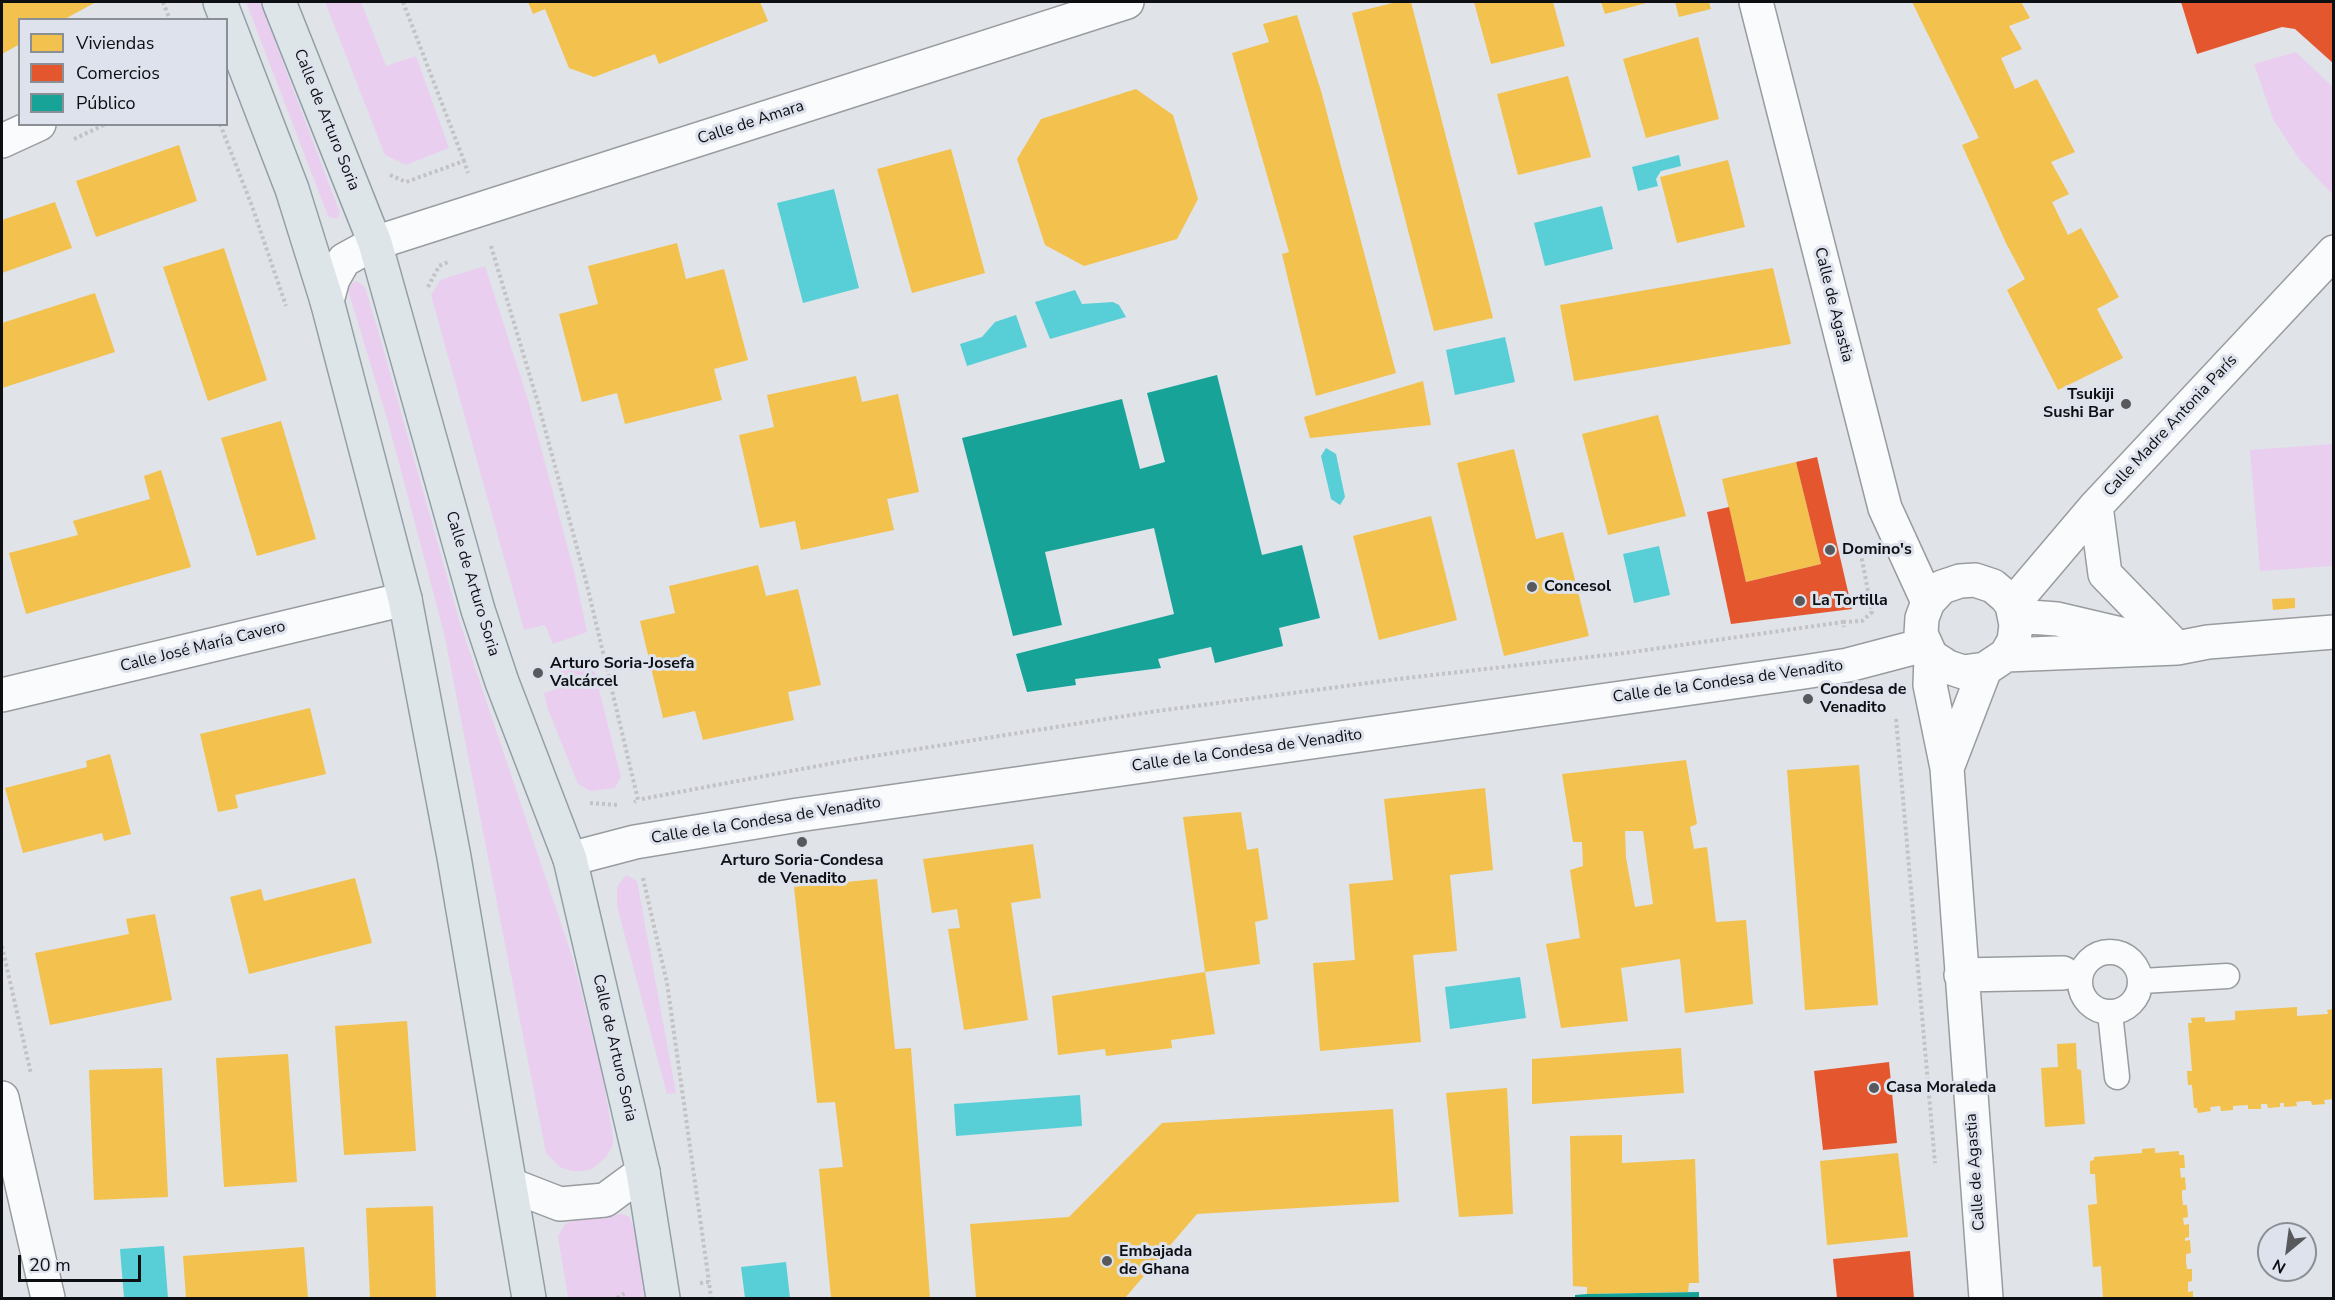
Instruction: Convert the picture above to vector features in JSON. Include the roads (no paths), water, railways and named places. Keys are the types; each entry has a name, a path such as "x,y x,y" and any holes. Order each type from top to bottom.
{"main road":[{"path":"220,2 224,18"},
{"name":"Calle de Arturo Soria","path":"279,2 375,243 478,610 502,682 570,859 643,1172 663,1299"},
{"path":"228,31 234,53 289,181 327,301 405,599 530,1299"}],"street":[{"name":"Calle de Amara","path":"327,301 333,279 344,260 375,243 1127,2"},
{"name":"Calle de Agastia","path":"1755,2 1885,508 1928,602"},
{"path":"2,141 35,126"},
{"name":"Calle Madre Antonia París","path":"2014,611 2096,506 2334,252"},
{"path":"2096,506 2106,574 2177,648"},
{"path":"2177,648 2014,611 1993,586 1975,580 1960,581 1942,587 1928,602 1922,618 1927,650 1948,667 1963,672 1995,662 2177,648 2208,642 2334,632"},
{"name":"Calle José María Cavero","path":"2,695 405,599"},
{"path":"1995,662 2014,641 2014,611"},
{"name":"Calle de Agastia","path":"1927,650 1930,685 1947,768 1986,1299"},
{"name":"Calle de la Condesa de Venadito","path":"570,859 635,842 798,815 1848,665 1927,650"},
{"name":"Calle de Agastia","path":"1947,768 1995,662"},
{"path":"1961,975 2071,976"},
{"path":"2,1098 48,1299"},
{"path":"511,1185 560,1204 605,1200 643,1172"}],"lane":[{"path":"2114,951 2138,969 2142,981 2139,996 2128,1008 2110,1013 2091,1006 2080,994 2071,976 2097,954 2114,951"},
{"path":"2142,981 2227,976"},
{"path":"2110,1013 2117,1077"}],"water":[{"path":"1679,155 1681,166 1661,171 1656,179 1658,186 1638,191 1632,167"},
{"path":"834,189 859,288 803,303 777,203"},
{"path":"1602,206 1613,249 1545,266 1534,223"},
{"path":"1075,290 1082,304 1113,302 1119,305 1126,317 1050,339 1035,302"},
{"path":"1016,315 1027,347 967,366 960,344 982,337 995,322"},
{"path":"1505,337 1515,382 1455,395 1446,350"},
{"path":"1326,448 1336,454 1345,497 1340,505 1331,499 1321,456"},
{"path":"1659,546 1670,595 1634,603 1623,554"},
{"path":"1520,977 1526,1018 1450,1029 1445,987"},
{"path":"1080,1095 1082,1126 956,1136 954,1104"},
{"path":"164,1246 168,1298 124,1298 120,1249"},
{"path":"786,1262 790,1298 745,1298 741,1267"}],"place":[{"name":"Tsukiji Sushi Bar","path":"2126,404"},
{"name":"Domino's","path":"1830,550"},
{"name":"Concesol","path":"1532,587"},
{"name":"La Tortilla","path":"1800,601"},
{"name":"Arturo Soria-Josefa Valcárcel","path":"538,673"},
{"name":"Condesa de Venadito","path":"1808,699"},
{"name":"Arturo Soria-Condesa de Venadito","path":"802,842"},
{"name":"Casa Moraleda","path":"1874,1088"},
{"name":"Embajada de Ghana","path":"1107,1261"}]}
